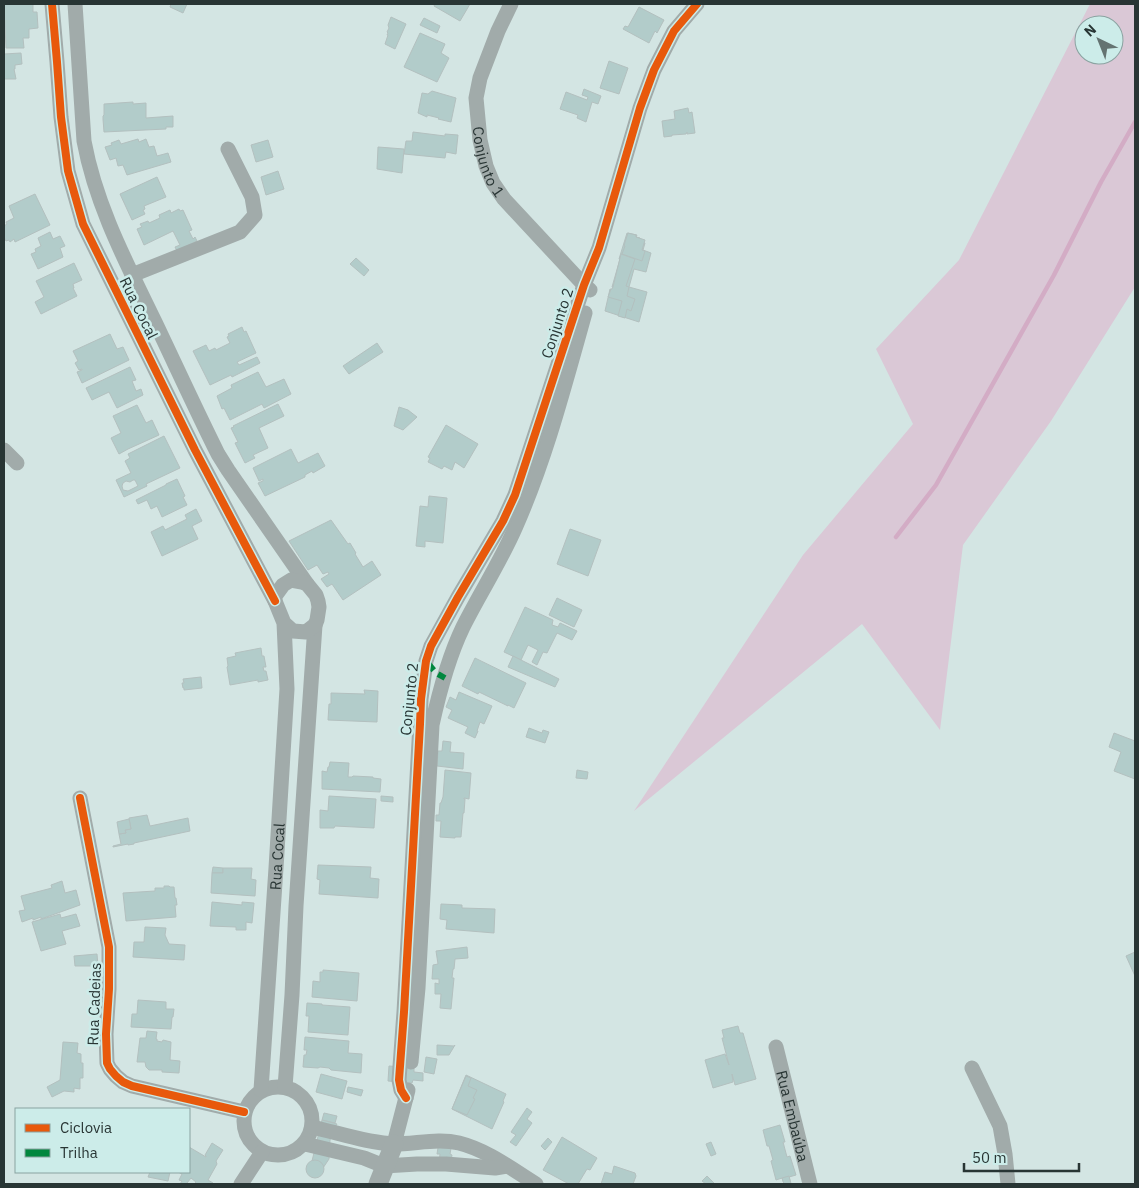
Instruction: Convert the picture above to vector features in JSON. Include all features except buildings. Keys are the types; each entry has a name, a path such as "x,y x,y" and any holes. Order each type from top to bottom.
{"street":[{"name":"Rua Cocal","path":"52,4 61,117 68,171 83,224 195,450 275,601"},
{"name":"Rua Cocal","path":"76,4 84,141 105,214 119,249 218,454 307,584"},
{"name":"Conjunto 1","path":"511,4 498,31 480,78 476,98 480,140 486,166 493,182 504,199 588,288"},
{"name":"Conjunto 2","path":"394,1144 406,1098 410,1073 418,988 420,835 426,724 421,699 426,661 431,646 458,596 503,522 521,498 539,468 558,409 588,288 640,108 654,70 674,31 697,4"},
{"path":"132,275 240,232 255,216 252,197 228,149"},
{"path":"4,450 17,462"},
{"name":"Conjunto 2","path":"426,724 437,702 452,654 463,628 505,550 521,498"},
{"path":"291,580 307,584 316,595 319,607 318,620 306,632 293,631 284,623 275,601 276,596 283,584 291,580"},
{"name":"Rua Cocal","path":"261,1090 277,858 286,689 284,623"},
{"name":"Rua Cocal","path":"285,1087 315,625"},
{"name":"Rua Cadeias","path":"80,798 109,947 110,982 106,1063 116,1076 132,1086 244,1112"},
{"name":"Rua Embaúba","path":"776,1047 810,1184"},
{"path":"972,1068 1000,1126 1008,1184"},
{"path":"285,1087 296,1091 305,1098 312,1112 312,1127 304,1144 292,1153 277,1156 262,1152 250,1142 244,1128 244,1112 250,1100 261,1090 285,1087"},
{"path":"312,1127 370,1141 394,1144 455,1142 476,1149 501,1167 536,1184"},
{"path":"304,1144 364,1158 384,1166 446,1164 501,1167"},
{"path":"378,1184 394,1144"},
{"path":"240,1184 262,1152"}],"shaded area":[{"path":"1090,4 1135,4 1135,287 1051,421 963,545 940,730 862,624 634,811 803,555 913,424 876,349 959,260 1074,35 1074,65 1124,65 1124,15 1084,15"}],"waterway":[{"path":"896,537 936,485 1054,275 1101,182 1135,122"}],"marked path":[{"path":"426,661 436,673 445,678"}],"cycle path":[{"path":"52,4 61,117 68,171 83,224 195,450 275,601"},
{"path":"406,1098 401,1090 399,1080 421,699 426,661 431,646 503,521 515,495 584,285 599,248 640,108 654,70 674,31 697,4"},
{"path":"80,798 109,947 106,1034 107,1063 110,1069 123,1082 132,1086 244,1112"}]}
